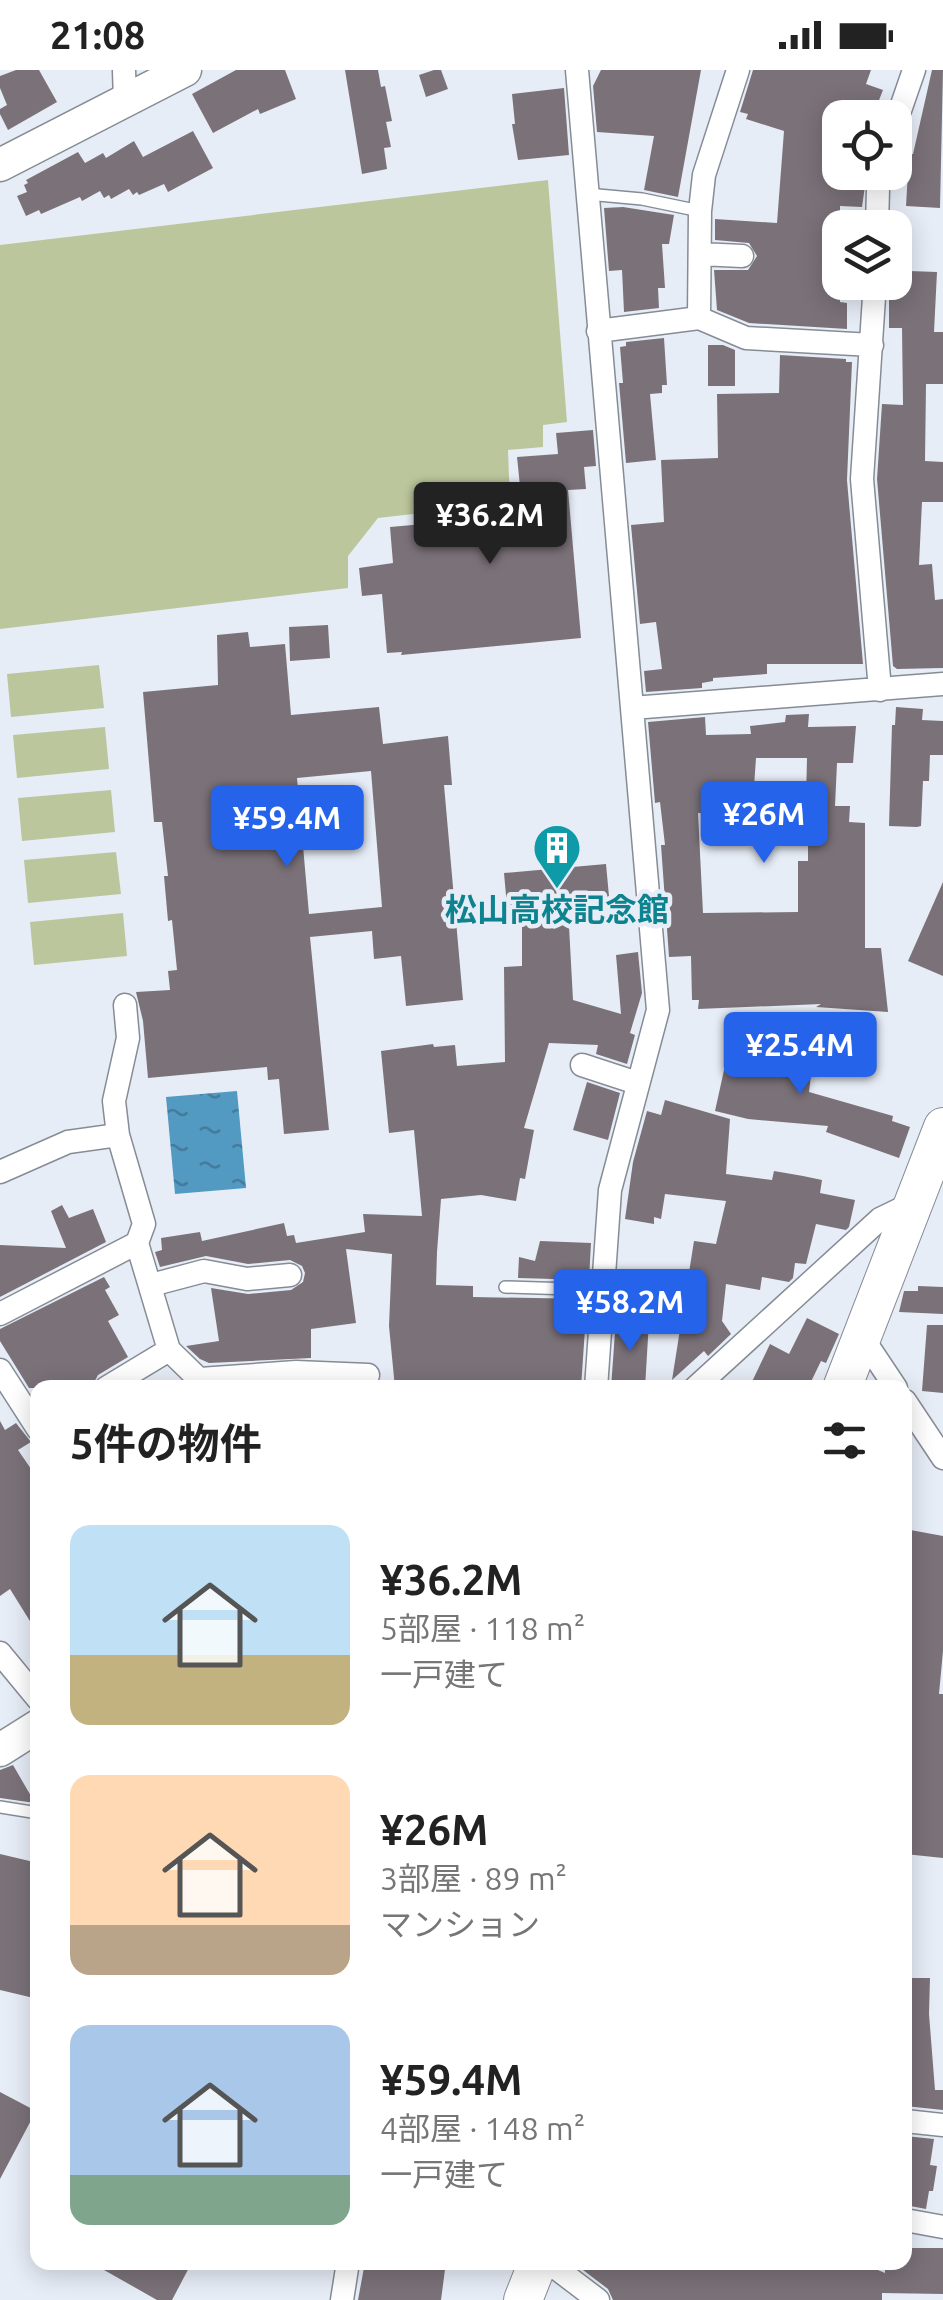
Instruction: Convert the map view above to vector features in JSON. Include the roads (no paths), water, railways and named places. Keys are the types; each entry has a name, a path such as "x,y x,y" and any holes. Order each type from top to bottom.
{"main road":[{"path":"0,166 125,86 185,70"},
{"path":"845,1380 943,1127"},
{"path":"0,1750 30,1731"},
{"path":"524,2300 535,2270"}],"street":[{"path":"578,70 658,1010 610,1190 596,1380"},
{"path":"699,318 704,176 738,70"},
{"path":"904,100 914,70"},
{"path":"700,254 742,256"},
{"path":"874,300 862,478 880,690"},
{"path":"598,331 699,318 746,338 872,345"},
{"path":"632,708 943,684"},
{"path":"125,1005 128,1038 114,1101 118,1135 144,1224 137,1243 170,1350 201,1380"},
{"path":"582,1065 637,1083"},
{"path":"0,1172 68,1142 118,1135"},
{"path":"704,1380 880,1219 911,1204"},
{"path":"0,1314 137,1243"},
{"path":"151,1285 204,1271 248,1279 290,1276"},
{"path":"862,1337 891,1380"},
{"path":"119,1380 170,1350"},
{"path":"0,1370 30,1418"},
{"path":"229,1380 296,1372 368,1375"},
{"path":"912,1412 943,1458"},
{"path":"0,1653 30,1689"},
{"path":"912,2122 943,2126"},
{"path":"912,2221 943,2227"},
{"path":"342,2300 347,2270"},
{"path":"559,2270 598,2300"}],"lane":[{"path":"588,194 700,211"},
{"path":"505,1287 602,1290"},
{"path":"0,1807 30,1812"}],"water":[{"path":"237,1091 246,1188 175,1194 166,1097"}],"place":[{"name":"松山高校記念館","path":"557,890"}]}
